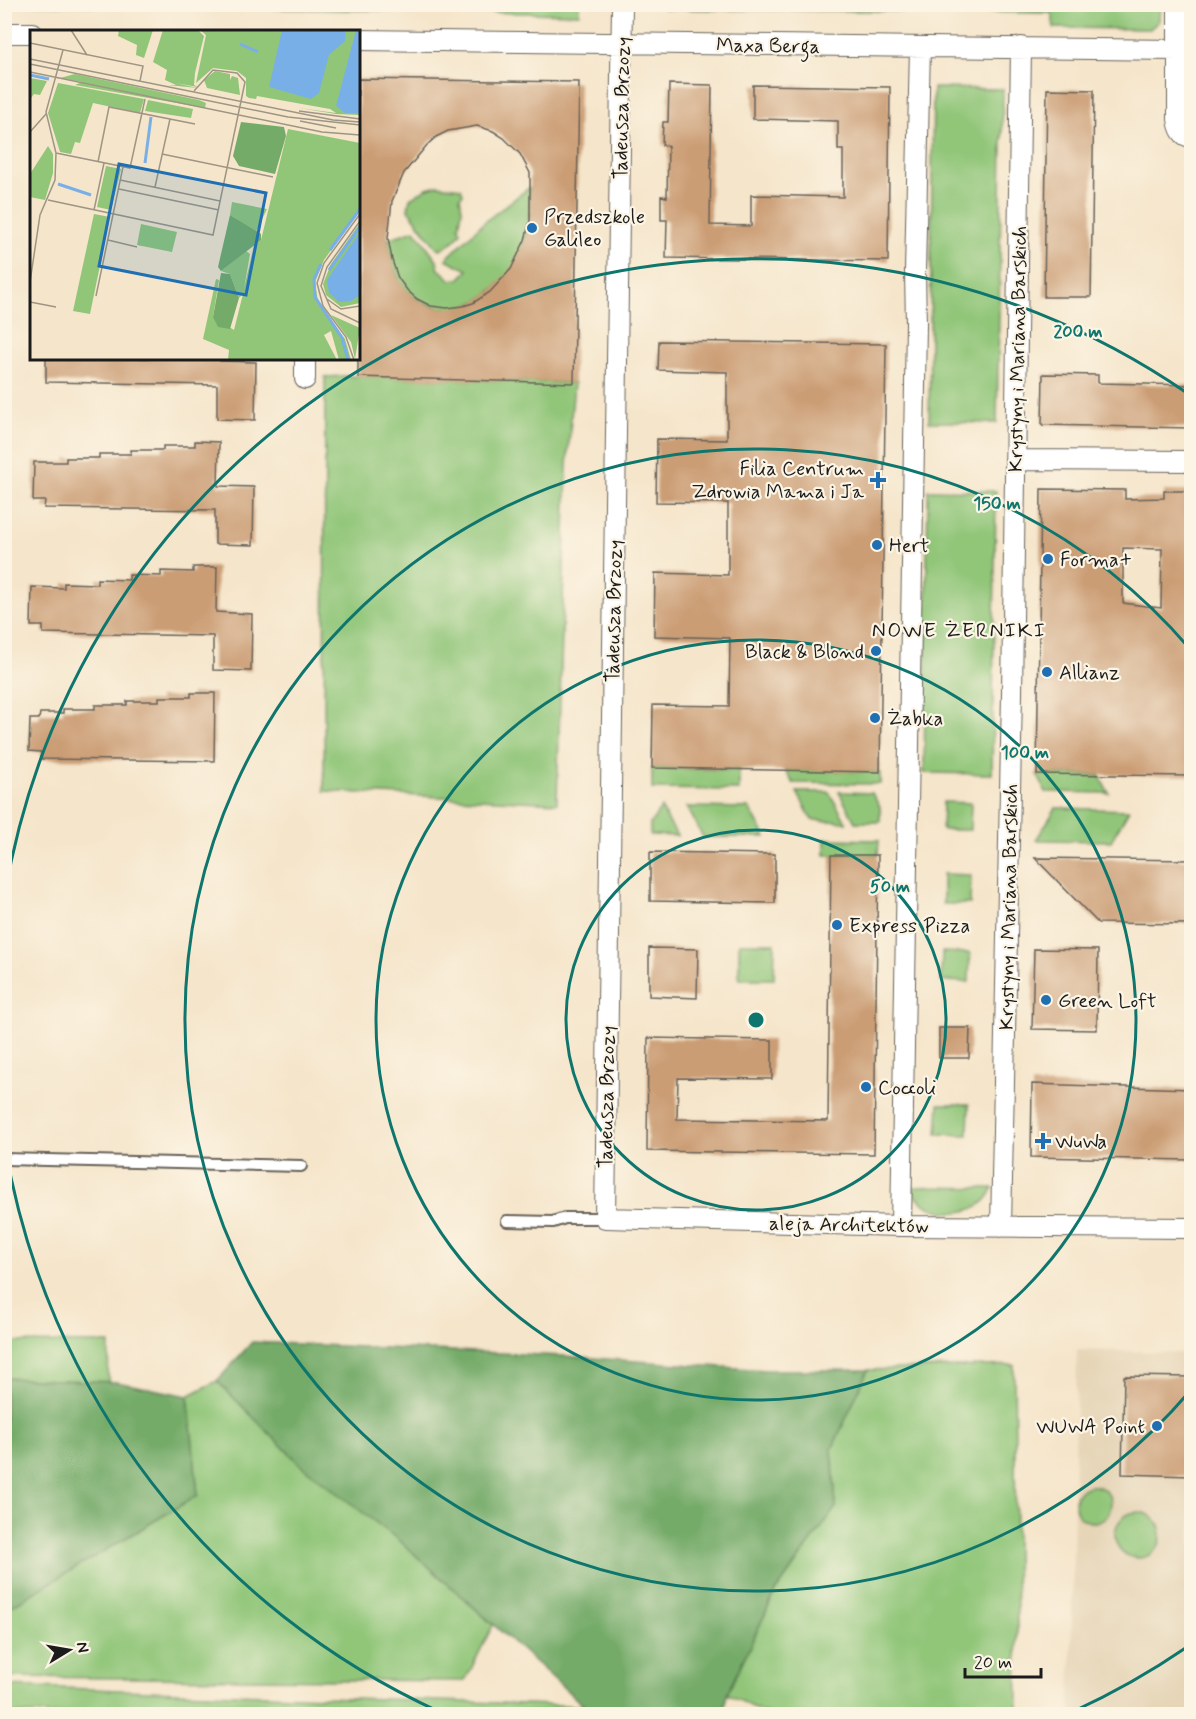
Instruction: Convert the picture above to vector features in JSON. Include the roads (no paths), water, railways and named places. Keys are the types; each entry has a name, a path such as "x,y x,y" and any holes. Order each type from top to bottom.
{"street":[{"name":"Tadeusza Brzozy","path":"605,1218 622,4"},
{"path":"1178,4 1179,126 1182,132 1191,137"},
{"path":"4,33 30,33"},
{"name":"Maxa Berga","path":"360,40 1177,50"},
{"path":"901,1226 920,47"},
{"name":"Krystyny i Mariana Barskich","path":"1001,1227 1021,47"},
{"path":"305,360 305,379"},
{"path":"1015,460 1191,461"},
{"name":"aleja Architektów","path":"605,1218 901,1226 1191,1228"}],"lane":[{"path":"4,1159 301,1166"},
{"name":"aleja Architektów","path":"507,1221 605,1218"}],"place":[{"name":"Przedszkole Galileo","path":"532,228"},
{"name":"Filia Centrum Zdrowia Mama i Ja","path":"878,480"},
{"name":"Hert","path":"877,545"},
{"name":"Forma+","path":"1048,559"},
{"name":"Black & Blond","path":"876,651"},
{"name":"Allianz","path":"1047,672"},
{"name":"Żabka","path":"875,718"},
{"name":"Express Pizza","path":"837,925"},
{"name":"Green Loft","path":"1046,1000"},
{"name":"Coccoli","path":"866,1087"},
{"name":"WuWa","path":"1043,1141"},
{"name":"WUWA Point","path":"1157,1426"}],"district":[{"name":"NOWE ŻERNIKI","path":"959,630"}]}
